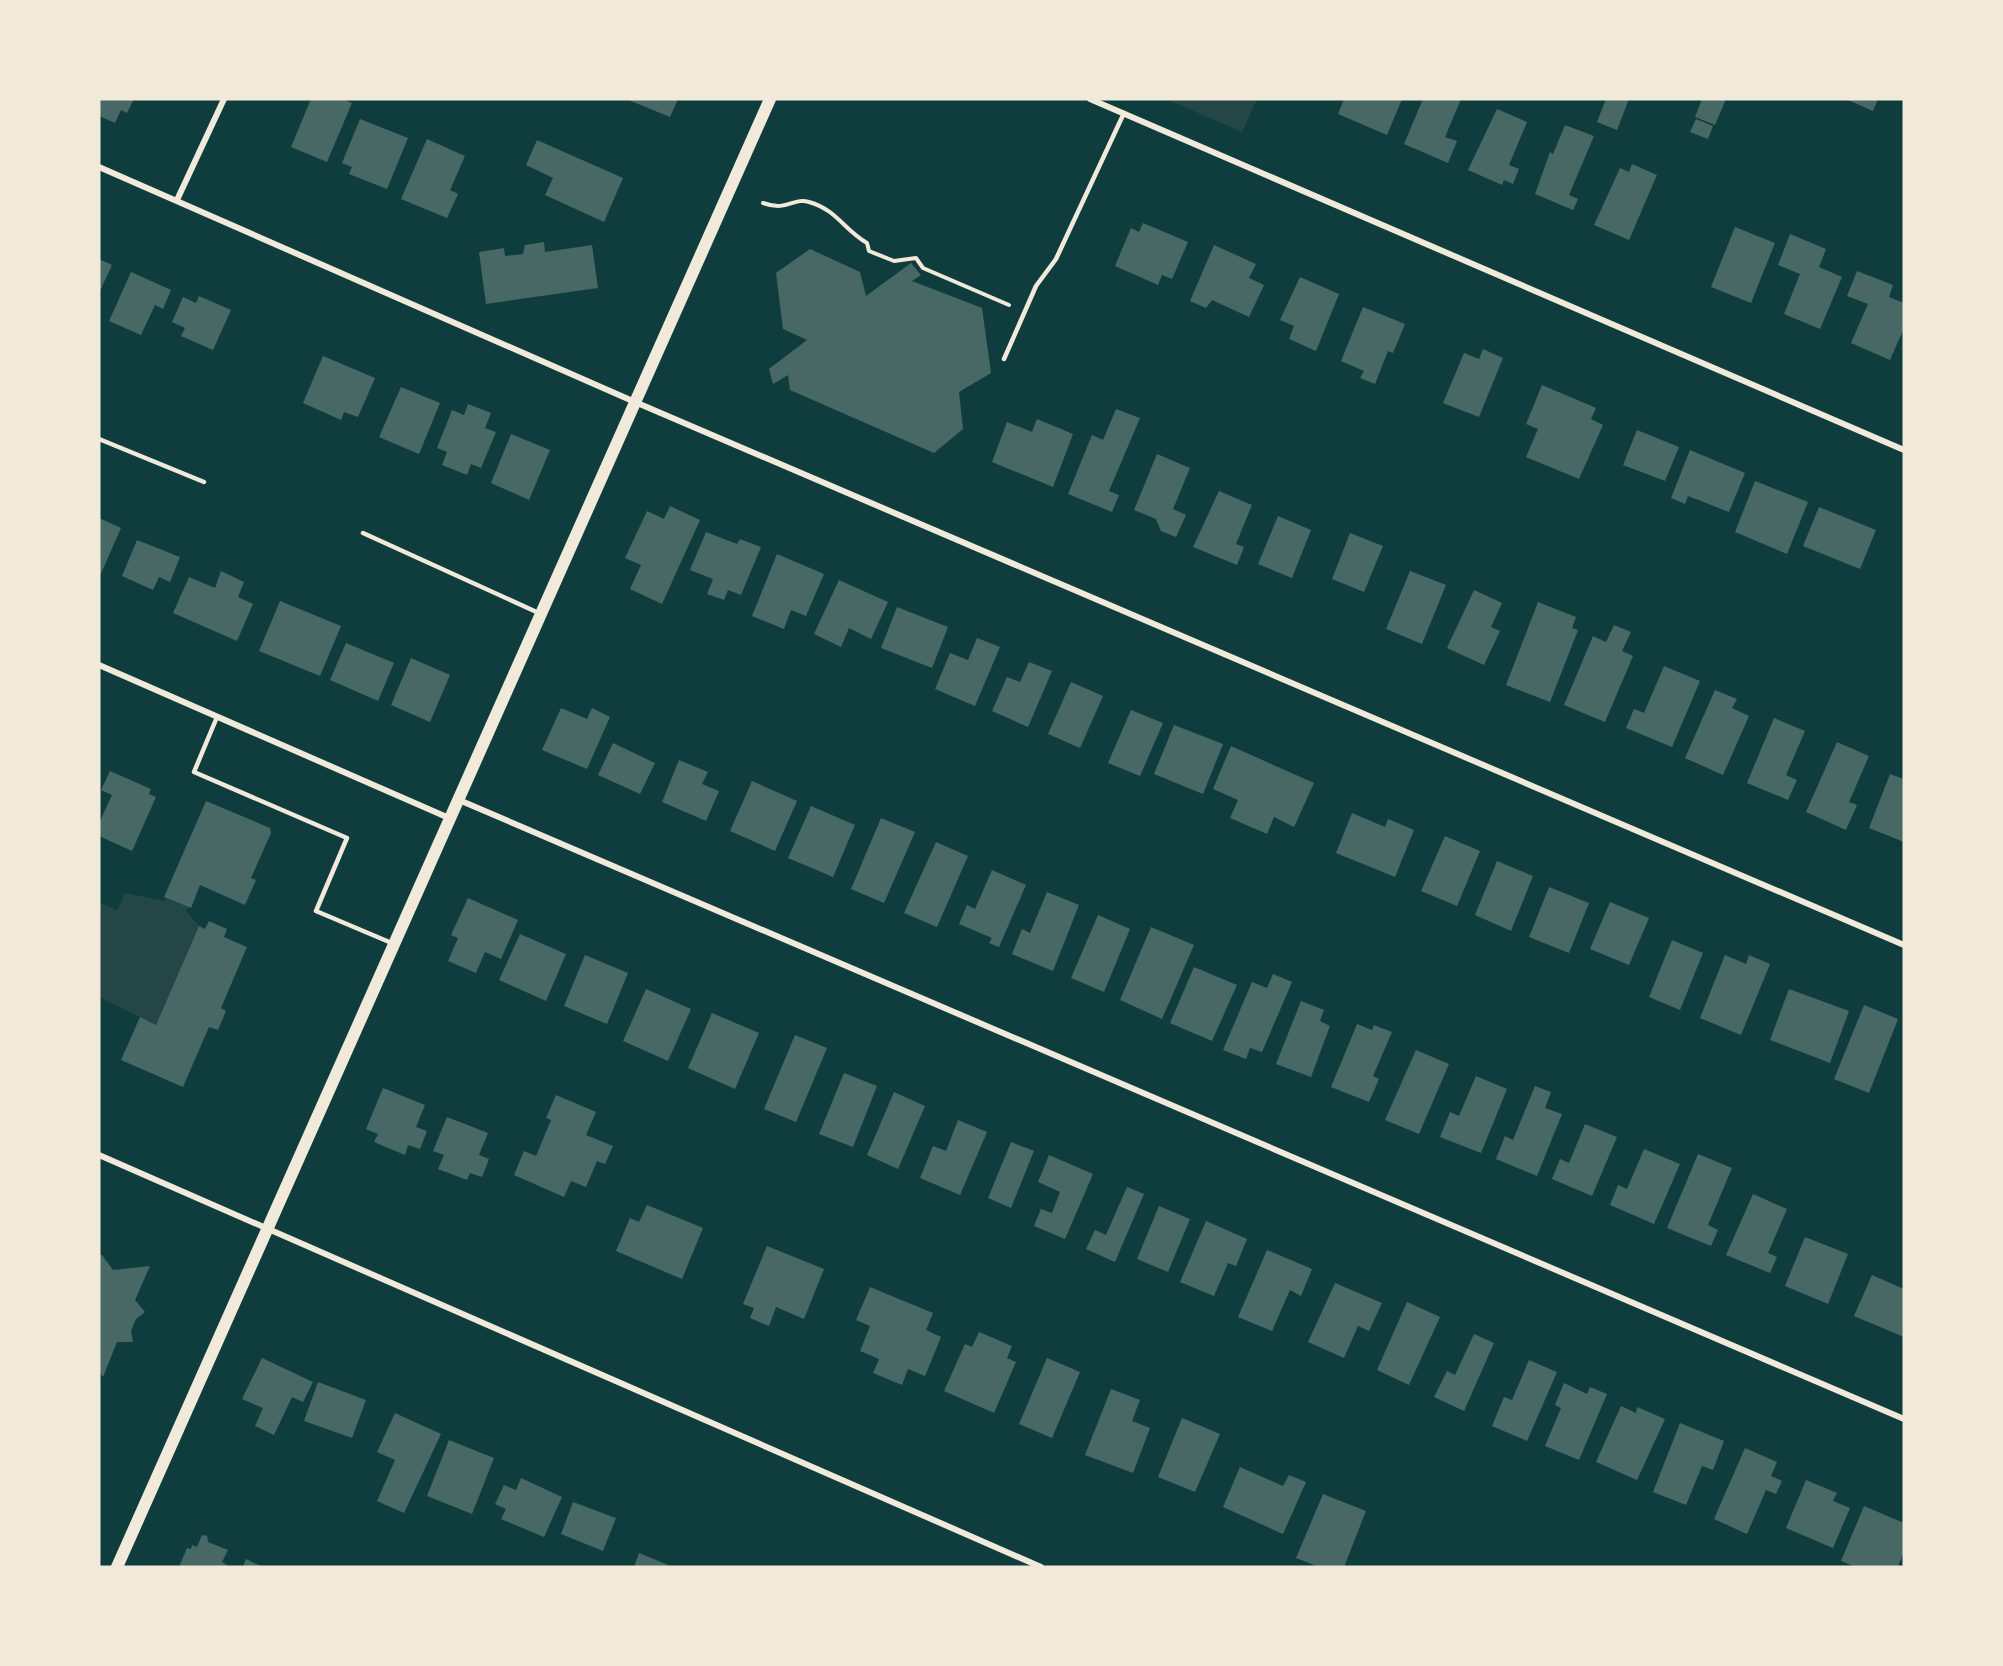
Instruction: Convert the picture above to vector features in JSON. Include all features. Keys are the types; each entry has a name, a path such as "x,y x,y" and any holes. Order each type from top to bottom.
{"main road":[{"path":"117,1567 770,99"}],"street":[{"path":"177,200 224,99"},
{"path":"1090,99 1904,450"},
{"path":"99,167 635,402 1904,945"},
{"path":"99,665 449,818"},
{"path":"458,799 1904,1419"},
{"path":"99,1155 1041,1567"}],"lane":[{"path":"1004,359 1036,286 1056,259 1124,113"},
{"path":"99,439 204,482"},
{"path":"363,533 541,614"},
{"path":"217,717 194,772 347,838 316,911 394,944"}],"path":[{"path":"763,203 781,207 799,201 816,204 835,213 853,235 867,243 869,251 894,261 916,258 923,268 1025,311"}],"shaded area":[{"path":"1166,99 1257,99 1242,132"},
{"path":"125,893 164,901 166,898 188,907 186,911 199,926 156,1025 99,997 99,903 117,910"}],"building":[{"path":"99,99 134,99 127,113 121,110 115,123 99,116"},
{"path":"311,99 343,99 352,103 327,162 291,147"},
{"path":"626,99 678,99 670,117"},
{"path":"1344,99 1402,99 1387,135 1338,114"},
{"path":"1423,99 1461,99 1445,137 1457,141 1448,163 1404,144"},
{"path":"1606,99 1629,99 1617,130 1597,122"},
{"path":"1702,99 1726,99 1715,125 1695,117"},
{"path":"1846,99 1878,99 1873,111"},
{"path":"1497,109 1527,122 1509,165 1519,169 1513,184 1504,180 1502,185 1468,170"},
{"path":"360,119 408,138 387,189 349,174 352,167 342,163"},
{"path":"1696,119 1713,126 1708,139 1690,132"},
{"path":"1565,125 1594,136 1569,195 1578,199 1573,210 1535,194 1550,152 1553,154"},
{"path":"427,139 465,156 450,190 458,194 447,218 401,199"},
{"path":"537,140 623,178 604,222 545,195 553,178 526,165"},
{"path":"1632,164 1657,175 1629,240 1594,225 1620,168 1629,172"},
{"path":"1143,223 1188,242 1172,279 1162,275 1158,285 1115,266 1131,228 1139,232"},
{"path":"1735,227 1775,243 1751,303 1711,287"},
{"path":"1790,234 1826,249 1819,267 1842,277 1820,329 1784,314 1800,274 1778,265"},
{"path":"544,242 545,252 592,245 598,288 486,304 479,252 504,248 505,256 523,254 525,245"},
{"path":"1214,245 1256,264 1249,278 1264,285 1249,317 1212,300 1206,308 1190,301"},
{"path":"810,249 860,272 866,296 911,263 921,275 912,281 982,308 991,373 959,392 963,429 934,453 790,390 788,375 773,384 769,369 807,340 783,329 776,273"},
{"path":"99,259 112,265 99,293"},
{"path":"1857,271 1893,285 1889,297 1904,303 1904,328 1890,360 1851,343 1868,304 1847,296"},
{"path":"131,272 171,290 163,309 155,305 141,335 109,321"},
{"path":"1300,277 1339,294 1316,351 1289,339 1294,326 1280,320"},
{"path":"199,296 231,310 213,350 181,336 185,328 172,322 183,297 196,303"},
{"path":"1363,307 1405,324 1393,353 1388,351 1375,384 1360,378 1364,371 1341,361"},
{"path":"1483,349 1503,358 1479,417 1443,403 1464,353 1479,359"},
{"path":"323,356 375,378 358,417 344,412 341,420 303,403"},
{"path":"1542,385 1596,408 1591,419 1603,425 1579,479 1526,457 1538,429 1526,424"},
{"path":"401,387 440,403 419,454 379,437"},
{"path":"468,404 491,413 485,428 496,432 481,468 471,464 467,475 442,465 447,452 437,448 452,410 464,415"},
{"path":"1116,409 1140,418 1109,491 1119,495 1112,512 1068,494 1092,435 1103,440"},
{"path":"1037,419 1073,434 1053,487 992,462 1007,422 1032,432"},
{"path":"1637,430 1679,447 1665,481 1623,465"},
{"path":"511,434 550,450 529,500 491,483"},
{"path":"1690,450 1745,473 1729,512 1688,496 1685,504 1671,498"},
{"path":"1157,454 1190,468 1173,509 1186,515 1176,537 1161,531 1156,519 1134,510"},
{"path":"1755,481 1808,502 1787,554 1735,532"},
{"path":"1219,491 1252,505 1236,544 1244,547 1237,565 1193,547"},
{"path":"670,506 700,520 662,604 630,589 641,565 625,558 647,511 664,519"},
{"path":"1819,507 1876,530 1860,569 1803,546"},
{"path":"1278,516 1311,530 1292,578 1258,564"},
{"path":"99,518 121,528 99,578"},
{"path":"706,532 737,544 740,539 761,547 741,595 728,590 724,600 707,594 713,579 690,570"},
{"path":"1350,533 1383,546 1364,592 1332,579"},
{"path":"137,540 180,557 170,582 159,577 153,590 122,576"},
{"path":"777,554 824,574 806,616 791,610 784,629 752,616"},
{"path":"221,571 244,582 238,597 253,604 237,641 173,613 189,577 215,588"},
{"path":"1410,571 1446,585 1422,644 1386,629"},
{"path":"839,580 888,602 871,639 849,628 841,647 814,634"},
{"path":"1474,590 1502,603 1491,627 1500,631 1484,665 1447,648"},
{"path":"280,601 341,626 320,676 259,651"},
{"path":"1538,602 1576,617 1572,628 1578,630 1550,702 1506,685"},
{"path":"897,607 948,627 932,668 881,648"},
{"path":"1614,625 1631,632 1622,651 1633,656 1605,722 1564,705 1593,636 1606,642"},
{"path":"977,638 1000,647 975,706 935,689 950,653 968,660"},
{"path":"346,643 394,663 378,701 330,680"},
{"path":"411,658 450,675 430,722 391,705"},
{"path":"1029,662 1052,671 1028,727 992,711 1007,677 1020,682"},
{"path":"1664,666 1700,681 1672,747 1626,728 1634,709 1644,713"},
{"path":"1071,682 1103,696 1080,748 1048,734"},
{"path":"1715,690 1737,699 1732,708 1749,716 1723,775 1685,758"},
{"path":"561,708 587,719 592,708 610,717 587,769 542,750"},
{"path":"1131,710 1163,723 1140,776 1108,763"},
{"path":"1774,718 1805,731 1786,775 1797,780 1788,800 1747,783"},
{"path":"1174,725 1223,744 1203,794 1154,774"},
{"path":"1837,742 1869,756 1849,802 1857,805 1846,830 1806,812"},
{"path":"613,743 655,763 640,794 598,775"},
{"path":"1231,746 1314,783 1294,827 1274,817 1267,834 1230,818 1238,800 1213,789"},
{"path":"679,760 708,772 702,784 719,791 706,821 662,802"},
{"path":"110,771 151,789 149,794 156,797 132,851 99,836 99,823 112,795 101,790"},
{"path":"1890,774 1904,779 1904,842 1869,828"},
{"path":"752,781 797,801 775,851 730,831"},
{"path":"206,801 270,828 271,833 251,878 256,880 245,905 200,885 191,908 164,897"},
{"path":"811,806 855,825 833,877 788,858"},
{"path":"1352,813 1385,827 1388,819 1414,830 1395,877 1336,853"},
{"path":"881,818 915,832 884,903 851,889"},
{"path":"1445,836 1480,851 1457,906 1421,891"},
{"path":"936,842 968,856 937,927 904,913"},
{"path":"1497,861 1533,876 1511,931 1475,915"},
{"path":"992,870 1026,885 999,947 989,943 992,938 959,924 967,905 975,909"},
{"path":"1549,887 1589,903 1569,953 1529,937"},
{"path":"1047,892 1079,905 1053,971 1012,954 1022,929 1030,933"},
{"path":"468,898 518,920 501,959 485,952 476,973 448,961 458,938 451,935"},
{"path":"1610,902 1649,918 1629,965 1590,949"},
{"path":"1098,915 1130,929 1104,992 1071,978"},
{"path":"209,921 227,929 224,937 247,947 221,1008 226,1011 218,1030 209,1027 183,1087 121,1060 140,1017 156,1025 199,926 205,929"},
{"path":"1151,927 1194,945 1162,1019 1120,1000"},
{"path":"520,934 566,954 546,1001 499,980"},
{"path":"1672,940 1703,953 1680,1010 1649,997"},
{"path":"585,955 628,973 607,1024 564,1006"},
{"path":"1725,955 1746,964 1749,955 1770,964 1741,1035 1700,1018"},
{"path":"1194,967 1237,985 1212,1041 1170,1023"},
{"path":"1273,974 1292,982 1262,1052 1250,1048 1246,1059 1223,1050 1252,982 1267,988"},
{"path":"646,989 691,1009 668,1061 623,1041"},
{"path":"1789,989 1849,1011 1830,1063 1770,1040"},
{"path":"1301,1001 1324,1010 1320,1021 1330,1026 1311,1077 1276,1064"},
{"path":"1864,1005 1898,1019 1869,1093 1834,1079"},
{"path":"712,1013 759,1033 735,1089 688,1068"},
{"path":"1357,1024 1372,1030 1374,1025 1392,1032 1373,1076 1379,1079 1369,1102 1331,1087"},
{"path":"795,1035 827,1048 796,1122 764,1109"},
{"path":"1416,1050 1449,1064 1419,1134 1385,1120"},
{"path":"844,1073 877,1086 853,1147 819,1134"},
{"path":"1476,1076 1507,1089 1481,1153 1440,1137 1450,1112 1459,1116"},
{"path":"1535,1086 1551,1092 1545,1108 1562,1114 1537,1176 1496,1159 1505,1136 1513,1140"},
{"path":"383,1088 425,1105 416,1127 427,1131 420,1149 408,1145 405,1155 374,1142 378,1134 366,1129"},
{"path":"894,1092 925,1106 898,1169 867,1155"},
{"path":"556,1095 596,1112 586,1135 613,1146 605,1164 597,1161 586,1187 571,1181 564,1197 514,1175 524,1151 536,1156 551,1120 546,1118"},
{"path":"447,1117 488,1133 479,1155 489,1159 482,1177 470,1173 467,1180 438,1169 444,1155 433,1151"},
{"path":"958,1120 987,1132 960,1195 920,1178 933,1146 946,1151"},
{"path":"1585,1124 1617,1137 1592,1196 1552,1179 1560,1159 1569,1163"},
{"path":"1011,1142 1034,1151 1011,1208 988,1198"},
{"path":"1644,1149 1680,1164 1654,1224 1610,1205 1618,1185 1627,1189"},
{"path":"1698,1154 1732,1168 1708,1225 1718,1230 1711,1246 1667,1228"},
{"path":"1049,1155 1093,1174 1065,1239 1034,1226 1041,1209 1052,1213 1060,1192 1038,1182"},
{"path":"1127,1187 1144,1194 1115,1262 1086,1249 1095,1230 1106,1235"},
{"path":"1753,1194 1787,1209 1768,1253 1777,1257 1770,1273 1726,1255"},
{"path":"647,1205 703,1228 682,1279 616,1251 630,1218 639,1222"},
{"path":"1159,1206 1190,1219 1168,1272 1137,1259"},
{"path":"1206,1221 1247,1239 1236,1266 1228,1263 1214,1296 1180,1282"},
{"path":"1805,1237 1848,1254 1828,1304 1785,1286"},
{"path":"767,1246 824,1269 804,1319 776,1307 769,1326 750,1318 754,1308 743,1304"},
{"path":"1267,1250 1312,1269 1301,1296 1290,1290 1272,1331 1238,1317"},
{"path":"99,1255 102,1255 113,1270 150,1266 135,1300 145,1312 136,1319 131,1331 133,1342 117,1342 103,1377 99,1372"},
{"path":"1872,1275 1904,1289 1904,1337 1854,1316"},
{"path":"1335,1283 1382,1303 1369,1331 1358,1326 1344,1358 1308,1342"},
{"path":"870,1287 933,1313 926,1330 941,1337 925,1376 908,1369 902,1385 873,1373 879,1359 860,1351 870,1326 856,1320"},
{"path":"1407,1302 1440,1317 1409,1385 1377,1370"},
{"path":"979,1332 1012,1346 1007,1358 1016,1362 994,1413 944,1391 965,1344 972,1347"},
{"path":"1474,1334 1494,1343 1464,1411 1434,1397 1447,1371 1455,1375"},
{"path":"262,1358 313,1382 303,1402 292,1397 274,1435 255,1426 263,1408 242,1399"},
{"path":"1047,1358 1080,1372 1052,1438 1019,1424"},
{"path":"1529,1360 1557,1372 1527,1441 1492,1426 1504,1397 1512,1400"},
{"path":"318,1382 366,1400 352,1438 304,1421"},
{"path":"1564,1383 1587,1394 1590,1387 1607,1394 1579,1460 1545,1446 1561,1408 1555,1405"},
{"path":"1111,1389 1140,1400 1132,1421 1150,1428 1133,1473 1085,1455"},
{"path":"1621,1406 1636,1413 1637,1407 1665,1419 1637,1480 1596,1462"},
{"path":"395,1413 441,1434 404,1513 377,1501 395,1460 377,1452"},
{"path":"1182,1418 1220,1434 1195,1492 1158,1477"},
{"path":"1680,1423 1724,1441 1713,1470 1702,1466 1686,1505 1653,1492"},
{"path":"449,1440 494,1458 472,1514 427,1496"},
{"path":"1745,1448 1777,1462 1771,1476 1782,1481 1776,1494 1766,1490 1747,1534 1714,1519"},
{"path":"1240,1467 1283,1486 1289,1475 1306,1482 1283,1534 1223,1507"},
{"path":"521,1478 562,1497 544,1537 501,1519 506,1509 495,1504 504,1485 516,1490"},
{"path":"1806,1480 1837,1493 1833,1501 1850,1508 1833,1548 1786,1528"},
{"path":"1323,1494 1366,1511 1344,1567 1319,1567 1296,1558"},
{"path":"573,1502 616,1518 603,1551 561,1534"},
{"path":"1864,1506 1904,1523 1904,1551 1898,1567 1856,1567 1841,1561"},
{"path":"202,1535 207,1536 208,1542 228,1550 222,1562 227,1565 226,1567 179,1567 187,1548 191,1549 192,1545 197,1547"},
{"path":"639,1553 673,1567 634,1567"},
{"path":"246,1559 263,1567 243,1567"}]}
